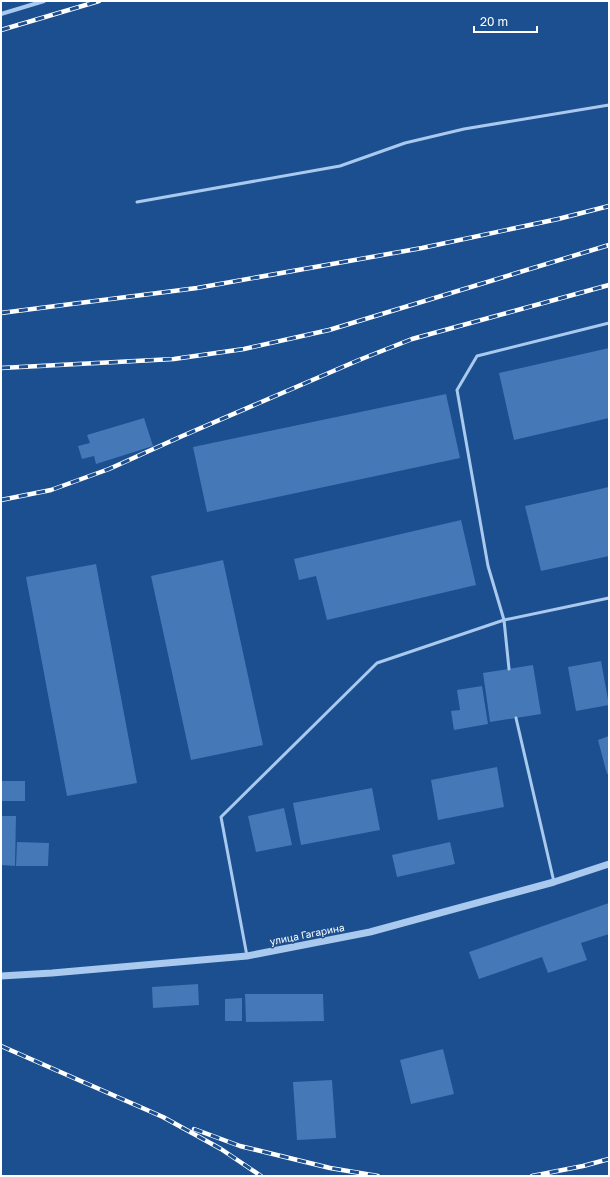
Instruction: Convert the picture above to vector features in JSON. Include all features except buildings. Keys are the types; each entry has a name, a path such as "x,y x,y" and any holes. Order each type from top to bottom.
{"street":[{"path":"1,14 44,1"},
{"name":"улица Гагарина","path":"1,976 247,956 370,932 554,882 609,864"}],"lane":[{"path":"137,202 340,166 405,143 464,129 609,105"},
{"path":"509,669 504,620 488,566 457,390 477,356 609,323"},
{"path":"247,956 221,817 377,663 504,620 609,598"},
{"path":"516,718 554,882"}],"railway":[{"path":"1,30 99,1"},
{"path":"1,313 197,288 422,248 558,219 609,206"},
{"path":"1,368 174,359 244,349 329,330 609,245"},
{"path":"1,500 51,490 109,469 359,360 412,339 609,285"},
{"path":"1,1046 163,1117 221,1149 261,1176"},
{"path":"194,1129 240,1146 330,1168 378,1176"},
{"path":"532,1176 583,1166 609,1159"}]}
